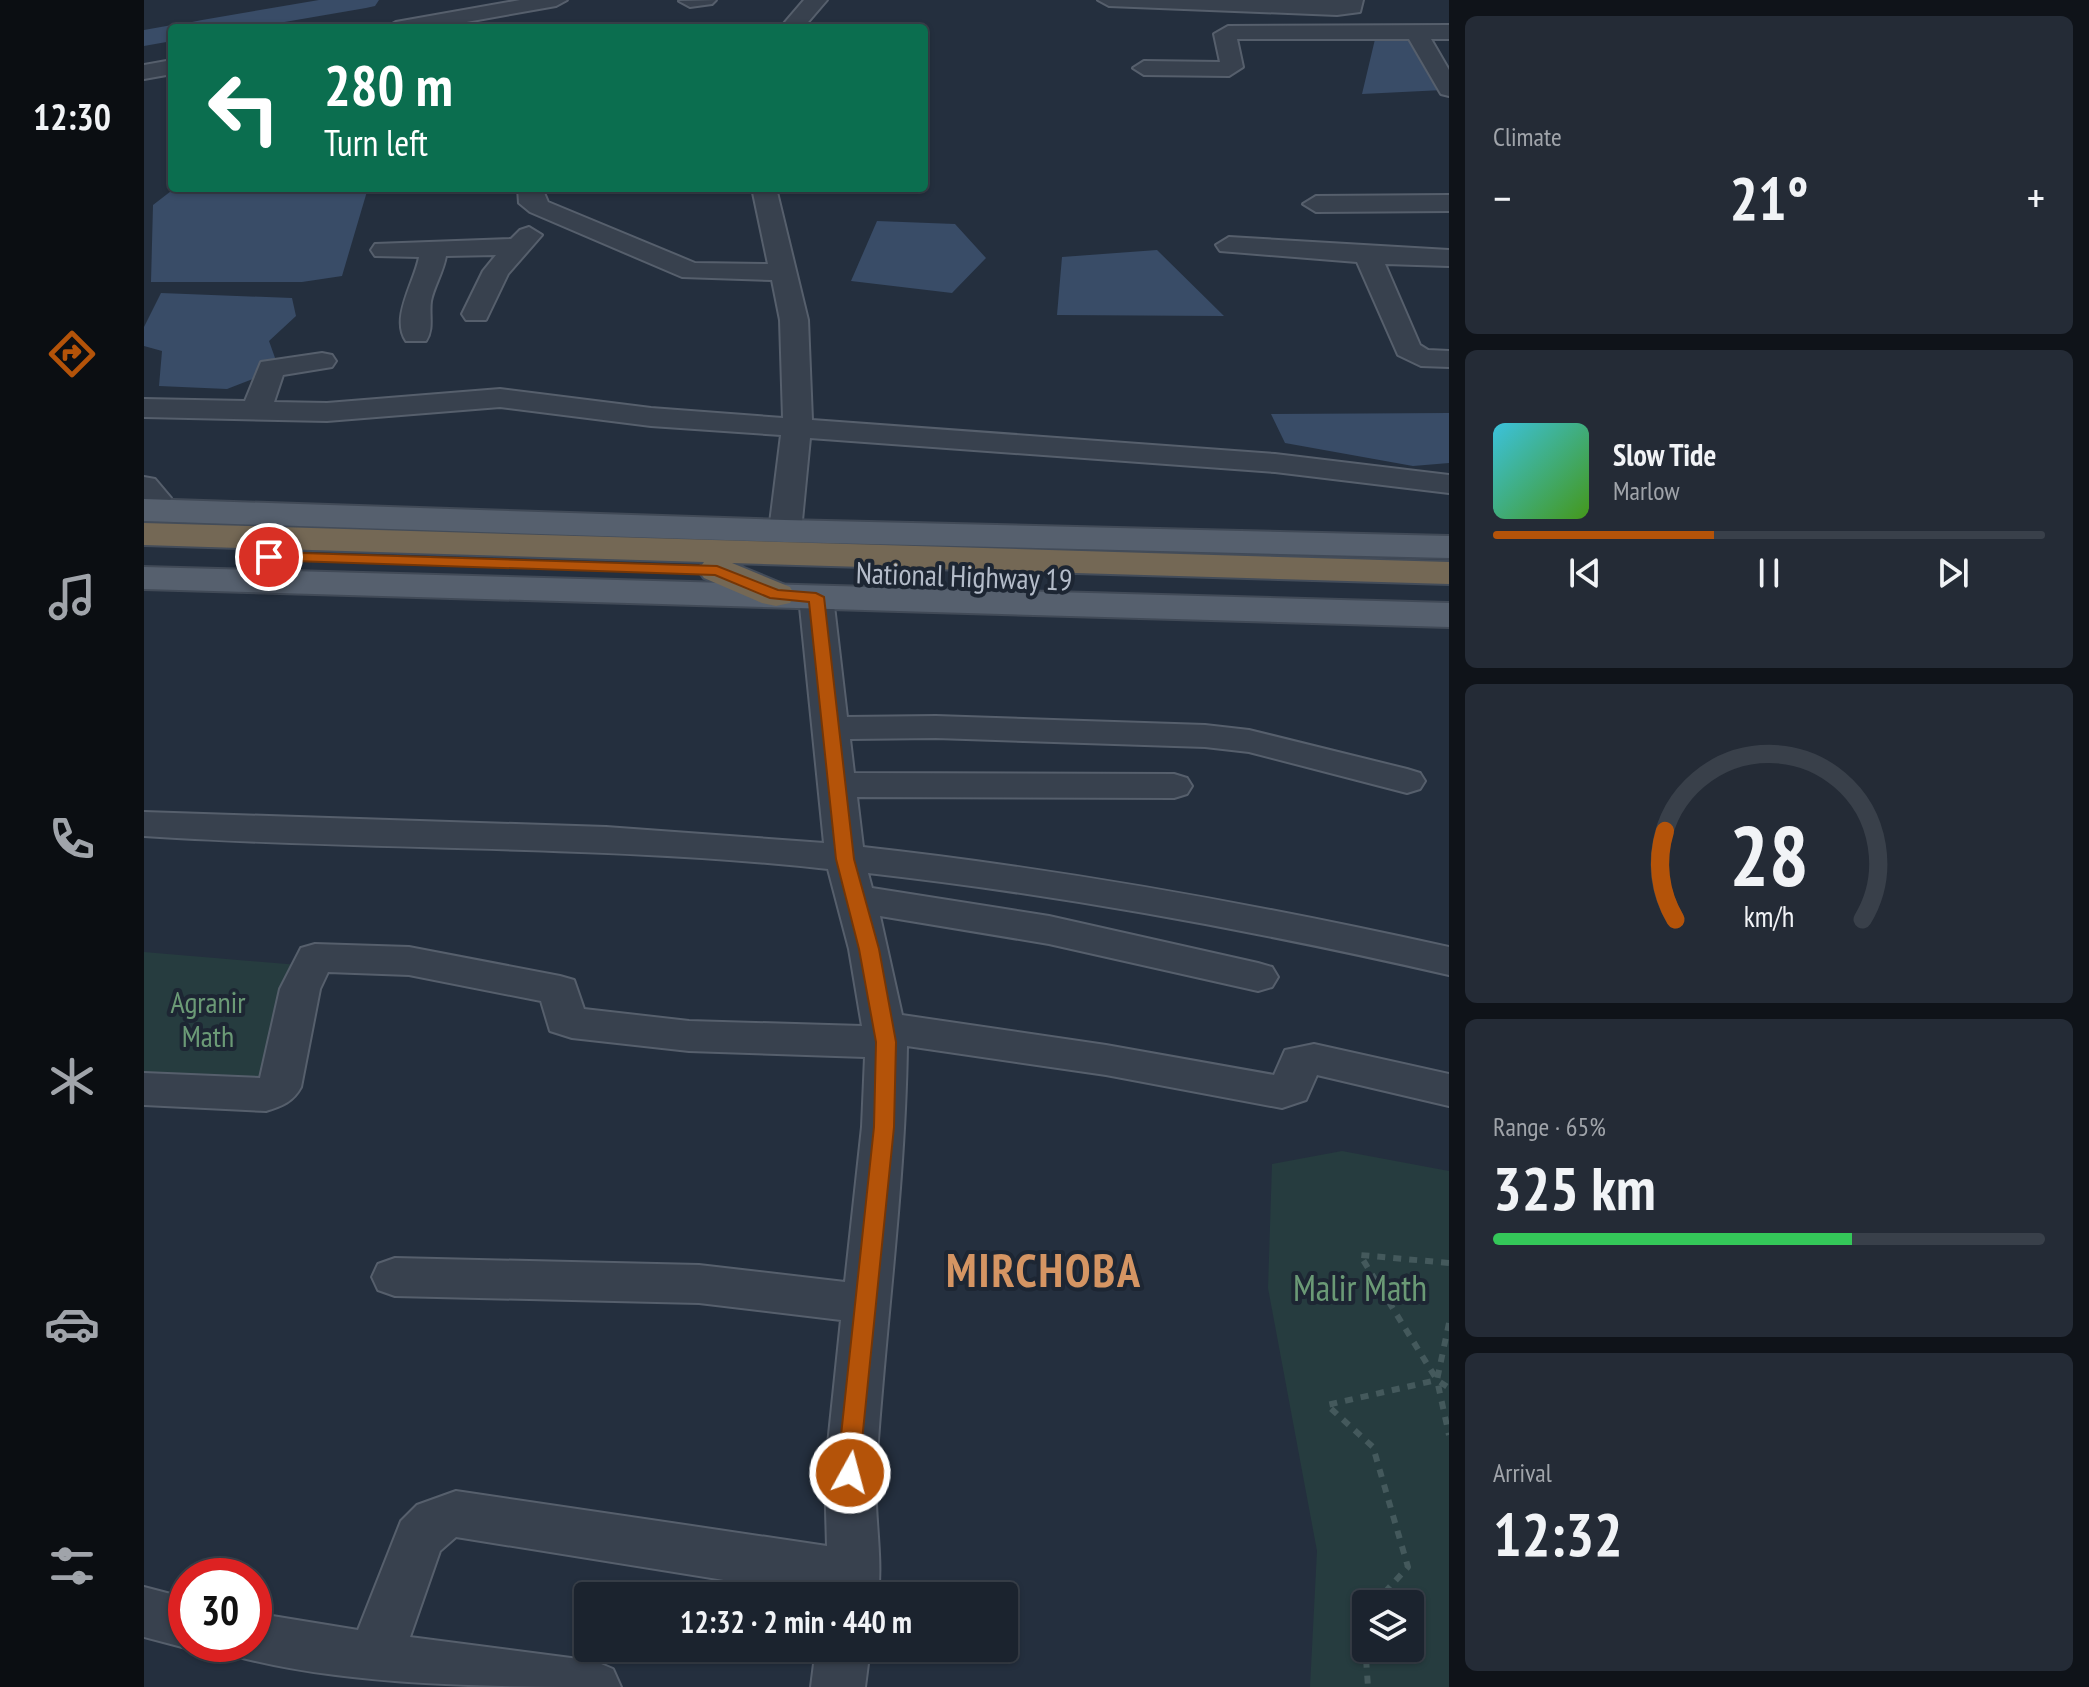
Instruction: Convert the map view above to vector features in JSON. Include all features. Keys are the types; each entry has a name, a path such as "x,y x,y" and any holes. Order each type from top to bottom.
{"highway":[{"path":"146,510 718,561 1449,573"},
{"path":"718,561 823,531"},
{"name":"National Highway 19","path":"144,553 718,561 1449,590"},
{"path":"718,561 796,596"}],"main road":[{"path":"146,510 591,522 785,531 1449,547"},
{"path":"144,578 1449,615"}],"street":[{"path":"419,24 556,0"},
{"path":"795,24 816,0"},
{"path":"1109,0 1357,4"},
{"path":"1420,40 1449,32"},
{"path":"1144,68 1229,69 1232,67 1225,34 1228,33 1420,40 1449,47"},
{"path":"1420,40 1449,89"},
{"path":"144,72 168,68"},
{"path":"531,192 532,203 550,212 691,271 782,272"},
{"path":"765,192 794,320 797,426 785,531"},
{"path":"1316,204 1449,203"},
{"path":"476,314 496,271 550,212"},
{"path":"1229,245 1328,250 1368,256 1449,258"},
{"path":"384,250 517,247"},
{"path":"416,335 418,299 429,277 434,249"},
{"path":"1368,256 1408,349 1421,358 1449,359"},
{"path":"256,411 271,368 322,361"},
{"path":"144,408 327,412 500,398 651,417 1275,463 1449,484"},
{"path":"796,596 830,728 851,879 885,1034 884,1127 850,1473 853,1582"},
{"path":"830,728 936,727 1205,736 1275,746 1407,781"},
{"path":"837,785 1174,786"},
{"path":"144,824 249,832 671,843 851,879 1049,930 1258,977"},
{"path":"851,879 1078,889 1259,918 1449,961"},
{"path":"144,1089 266,1095 276,1091 280,1087 300,989 315,958 409,961 560,990 565,1020 572,1023 689,1036 885,1034 1120,1062 1282,1092 1291,1089 1300,1061 1314,1059 1449,1090"},
{"path":"395,1277 699,1284 868,1304"},
{"path":"375,1659 419,1537 435,1521 456,1514 836,1582"},
{"path":"144,1612 168,1618"},
{"path":"272,1641 375,1659 594,1687"},
{"path":"838,1687 841,1662"}],"path":[{"path":"1449,1263 1360,1255 1437,1380 1449,1435"},
{"path":"1437,1380 1449,1323"},
{"path":"1387,1590 1408,1567 1373,1447 1327,1405 1437,1380 1449,1388"},
{"path":"1366,1662 1368,1687"}],"green space":[{"name":"Agranir Math","path":"144,952 299,965 262,1085 144,1079"},
{"name":"Malir Math","path":"1342,1151 1449,1171 1449,1687 1310,1687 1317,1551 1268,1288 1272,1164"}],"water":[{"path":"1376,35 1417,36 1443,90 1362,94"},
{"path":"170,192 367,192 342,276 302,282 151,282 153,205"},
{"path":"877,221 955,224 986,258 952,293 851,281"},
{"path":"1157,250 1224,316 1057,315 1062,257"},
{"path":"161,293 292,298 296,316 269,341 279,369 227,389 159,386 162,351 144,346 144,327"},
{"path":"1449,413 1449,463 1413,466 1285,443 1271,414"}],"waterway":[{"path":"225,24 366,0"},
{"path":"144,38 168,34"}],"district":[{"name":"MIRCHOBA","path":"1044,1271"}],"route":[{"path":"269,557 717,570 776,595 816,597 845,859 869,949 886,1042 884,1127 850,1473"}]}
